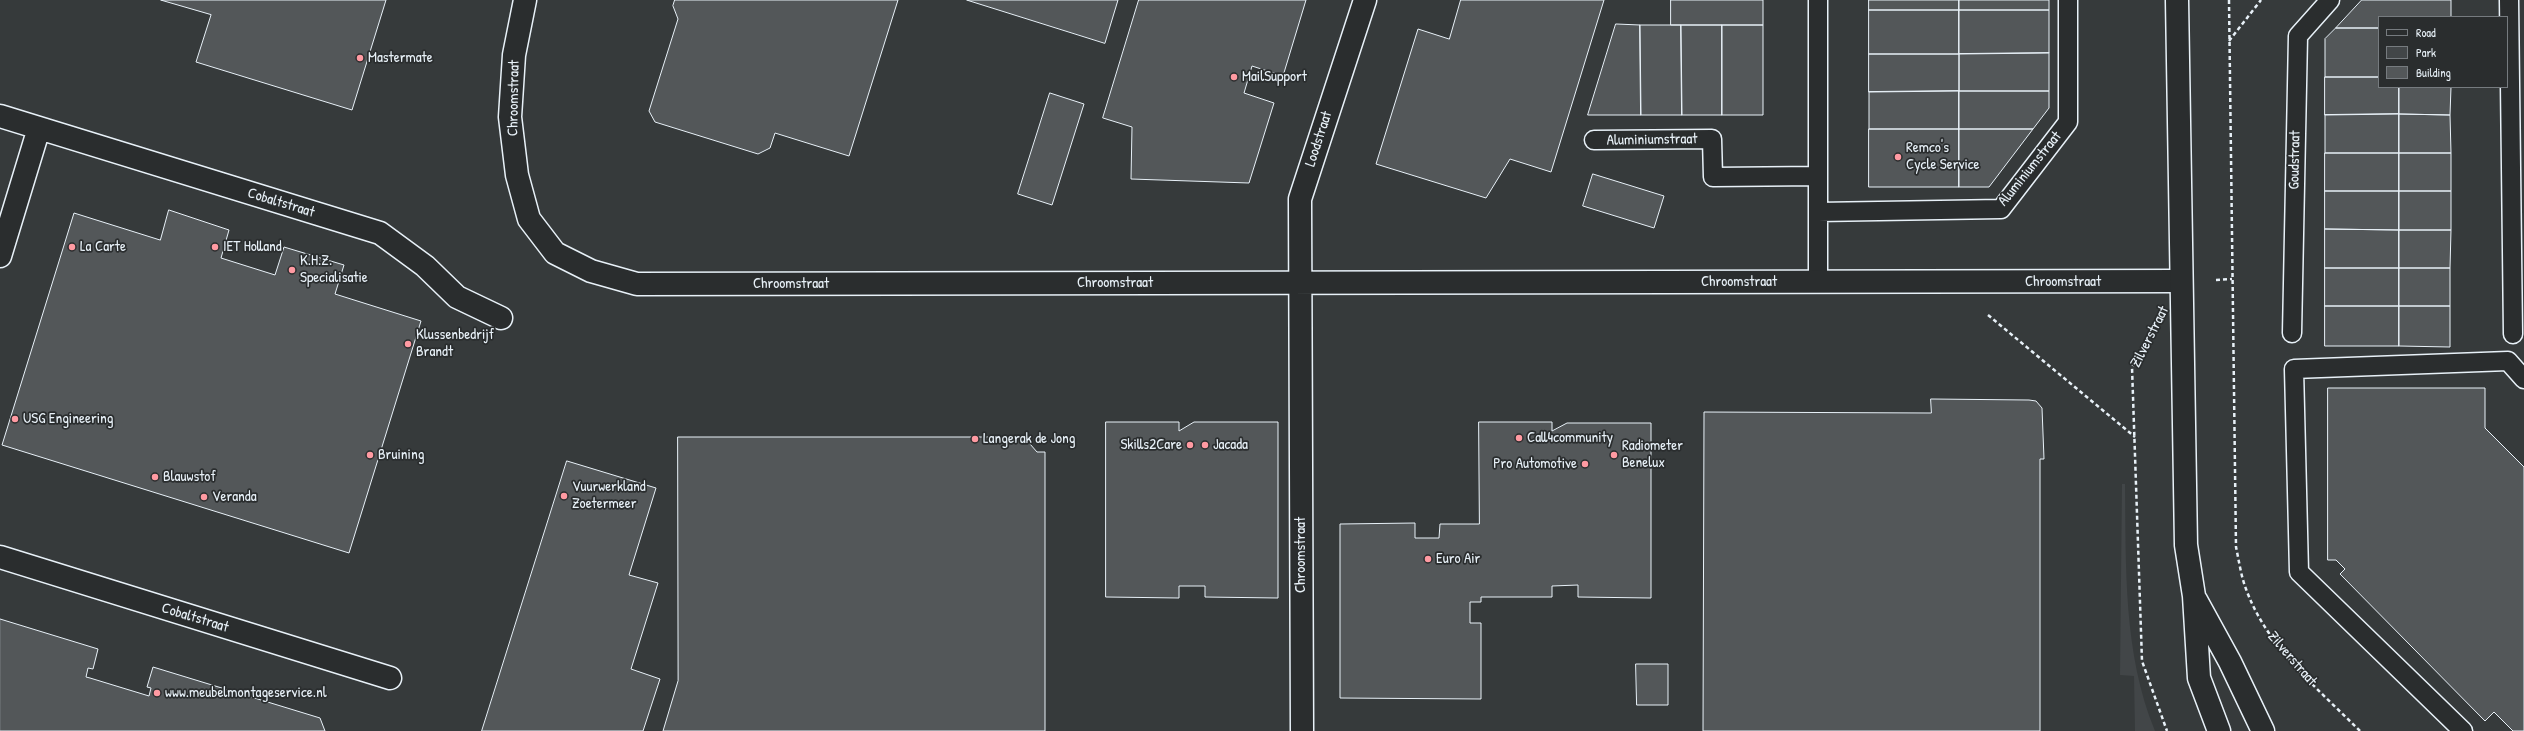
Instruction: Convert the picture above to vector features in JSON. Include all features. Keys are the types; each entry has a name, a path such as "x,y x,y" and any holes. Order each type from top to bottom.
{"street":[{"name":"Chroomstraat","path":"525,0 514,55 510,117 516,175 529,219 555,253 591,271 636,284 2180,281"},
{"name":"Loodstraat","path":"1299,283 1300,199 1365,0"},
{"path":"2177,0 2180,281"},
{"name":"Cobaltstraat","path":"0,116 380,233 425,266 457,297 501,318"},
{"path":"0,256 40,128"},
{"name":"Zilverstraat","path":"2180,281 2186,545 2194,596 2199,678 2220,731"},
{"name":"Chroomstraat","path":"1299,283 1302,731"},
{"name":"Cobaltstraat","path":"0,557 390,678"},
{"name":"Zilverstraat","path":"2194,596 2230,662 2263,731"}],"lane":[{"path":"1818,0 1818,282"},
{"name":"Aluminiumstraat","path":"1818,212 2000,209 2068,122 2068,0"},
{"name":"Goudstraat","path":"2292,333 2298,36 2330,0"},
{"path":"2509,0 2513,334"},
{"name":"Aluminiumstraat","path":"1594,140 1712,139 1713,177 1818,176"},
{"path":"2463,731 2299,572 2294,369 2508,361 2524,379"}],"path":[{"name":"Zilverstraat","path":"2229,0 2236,547 2246,589 2264,627 2283,653 2360,731"},
{"path":"2229,42 2260,0"},
{"path":"1947,282 2136,437"},
{"name":"Zilverstraat","path":"2150,334 2132,367 2136,437 2142,661 2167,731"}],"shaded area":[{"path":"0,0 2524,0 2524,731 0,731"}],"green space":[{"path":"2122,484 2125,484 2126,578 2132,640 2137,671 2155,731 2135,731 2134,676 2120,675"}],"building":[{"path":"161,0 386,0 352,110 196,62 211,15"},
{"path":"675,0 898,0 849,156 775,133 770,148 758,154 655,122 649,111 678,19 673,6"},
{"path":"967,0 1118,0 1105,43"},
{"path":"1139,0 1306,0 1283,76 1252,66 1244,93 1274,103 1249,183 1131,179 1132,127 1103,118"},
{"path":"1461,0 1604,0 1551,172 1510,159 1486,198 1376,164 1418,29 1449,39"},
{"path":"1671,0 1763,0 1763,25 1671,25"},
{"path":"1869,0 1959,0 1959,10 1869,10"},
{"path":"1959,0 2049,0 2049,10 1959,10"},
{"path":"2362,0 2451,0 2451,16 2378,16 2378,28 2336,28"},
{"path":"1869,10 1959,10 1959,54 1869,54"},
{"path":"1959,10 2049,10 2049,53 1959,54"},
{"path":"1616,24 1640,25 1641,115 1588,115"},
{"path":"1640,25 1681,25 1682,115 1641,115"},
{"path":"1681,25 1722,25 1722,115 1682,115"},
{"path":"1722,25 1763,25 1763,115 1722,115"},
{"path":"2336,28 2378,28 2378,77 2325,77 2325,39"},
{"path":"2049,53 2049,91 1959,91 1959,54"},
{"path":"1869,54 1959,54 1959,91 1869,92"},
{"path":"2325,77 2378,77 2378,88 2399,88 2399,114 2325,115"},
{"path":"2399,88 2451,88 2450,115 2399,114"},
{"path":"1959,91 1959,129 1869,129 1869,92"},
{"path":"1959,91 2049,91 2049,108 2033,129 1959,129"},
{"path":"1050,93 1084,104 1052,205 1018,194"},
{"path":"2399,114 2399,153 2325,153 2325,115"},
{"path":"2399,114 2450,115 2451,153 2399,153"},
{"path":"1869,129 1959,129 1959,187 1869,187"},
{"path":"1959,129 2033,129 1989,187 1959,187"},
{"path":"2325,153 2399,153 2399,191 2325,191"},
{"path":"2399,153 2451,153 2451,191 2399,191"},
{"path":"1593,174 1664,196 1654,228 1583,206"},
{"path":"2325,191 2399,191 2399,230 2325,229"},
{"path":"2399,191 2451,191 2451,230 2399,230"},
{"path":"169,210 229,230 221,258 275,275 284,247 344,265 335,294 421,321 349,553 2,445 74,213 160,240"},
{"path":"2325,229 2399,230 2399,268 2325,268"},
{"path":"2399,230 2451,230 2450,268 2399,268"},
{"path":"2325,268 2399,268 2399,306 2325,306"},
{"path":"2399,268 2450,268 2450,306 2399,306"},
{"path":"2325,306 2399,306 2399,346 2325,346"},
{"path":"2399,306 2450,306 2450,347 2399,346"},
{"path":"2328,388 2485,388 2485,428 2524,467 2524,731 2513,731 2494,712 2485,721 2340,574 2345,569 2336,560 2328,560"},
{"path":"1931,399 2029,400 2036,401 2042,408 2044,459 2040,459 2040,731 1703,731 1704,412 1931,413"},
{"path":"1106,422 1179,422 1179,431 1194,422 1278,422 1278,598 1205,597 1205,586 1179,586 1179,598 1106,597"},
{"path":"1479,422 1552,422 1552,431 1567,423 1651,423 1651,598 1578,597 1578,585 1552,586 1552,597 1481,597 1481,602 1470,602 1470,623 1481,623 1481,699 1340,698 1340,524 1415,523 1415,538 1439,538 1440,524 1479,524"},
{"path":"678,437 1030,437 1030,444 1037,452 1045,452 1045,731 663,731 678,681"},
{"path":"567,461 656,488 629,575 658,583 631,669 660,679 643,731 482,731"},
{"path":"0,619 98,649 93,669 88,668 86,677 149,696 151,688 147,687 153,667 320,718 325,731 0,731"},
{"path":"1636,664 1668,664 1668,705 1637,705"}],"place":[{"name":"Mastermate","path":"360,58"},
{"name":"MailSupport","path":"1234,77"},
{"name":"Remco's Cycle Service","path":"1898,157"},
{"name":"La Carte","path":"72,247"},
{"name":"IET Holland","path":"215,247"},
{"name":"K.H.Z. Specialisatie","path":"292,270"},
{"name":"Klussenbedrijf Brandt","path":"408,344"},
{"name":"USG Engineering","path":"15,419"},
{"name":"Call4community","path":"1519,438"},
{"name":"Langerak de Jong","path":"975,439"},
{"name":"Skills2Care","path":"1190,445"},
{"name":"Jacada","path":"1205,445"},
{"name":"Bruining","path":"370,455"},
{"name":"Radiometer Benelux","path":"1614,455"},
{"name":"Pro Automotive","path":"1585,464"},
{"name":"Blauwstof","path":"155,477"},
{"name":"Vuurwerkland Zoetermeer","path":"564,496"},
{"name":"Veranda","path":"204,497"},
{"name":"Euro Air","path":"1428,559"},
{"name":"www.meubelmontageservice.nl","path":"157,693"}]}
